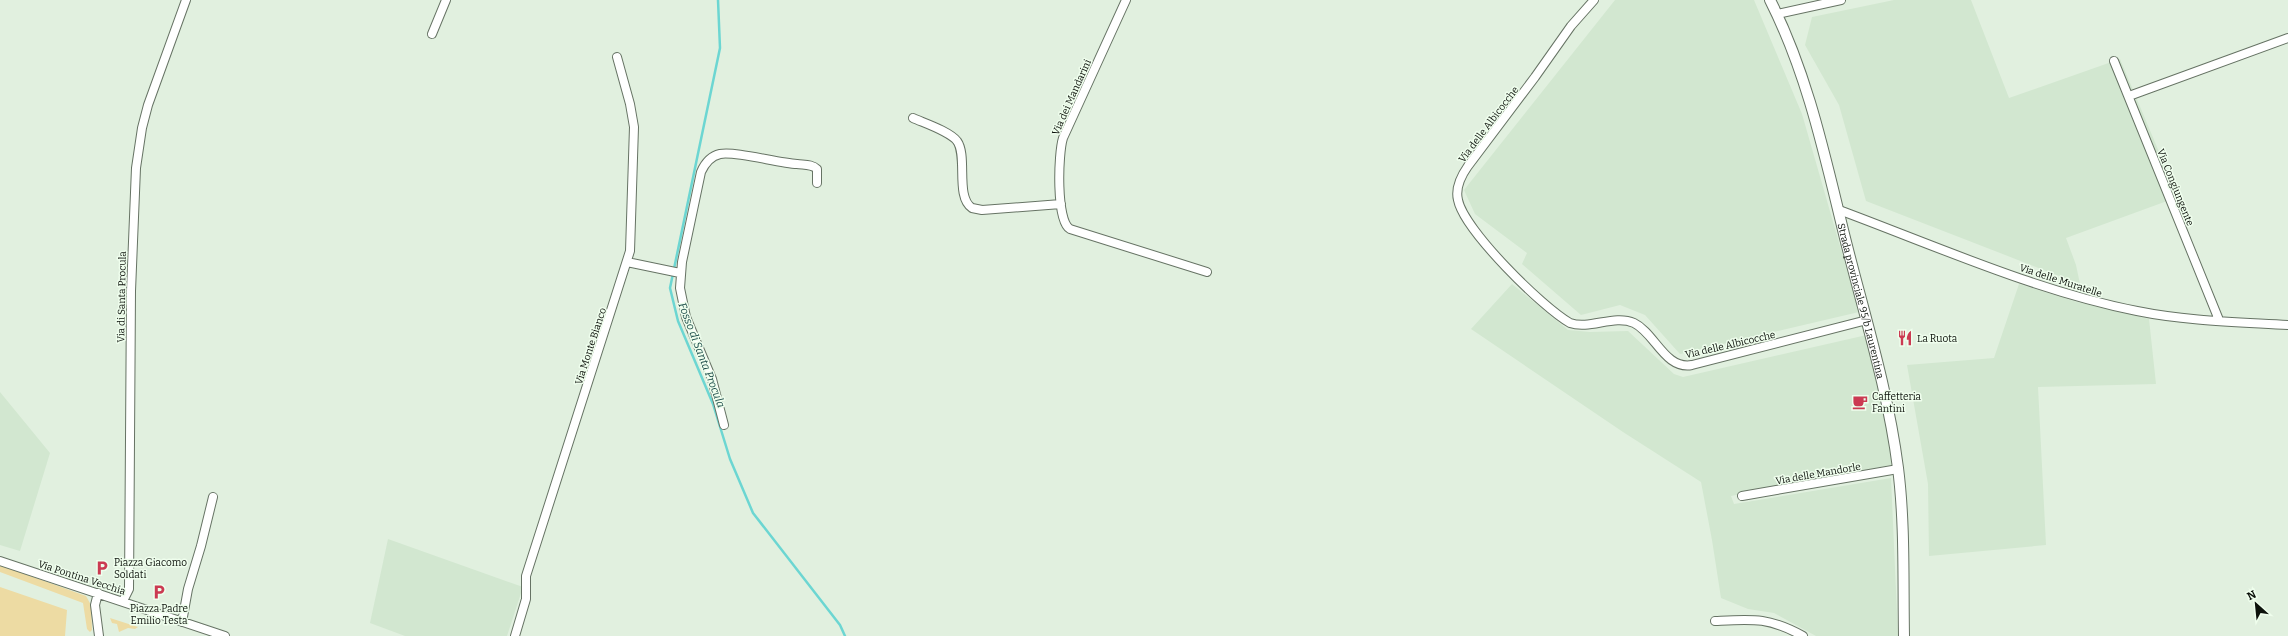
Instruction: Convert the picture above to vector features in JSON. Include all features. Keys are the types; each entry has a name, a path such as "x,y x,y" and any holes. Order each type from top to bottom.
{"main road":[{"name":"Strada provinciale 95/b Laurentina","path":"1770,0 1777,14 1811,104 1825,150 1867,320 1898,469 1904,636"}],"street":[{"name":"Via di Santa Procula","path":"123,601 129,589 131,291 136,168 142,128 148,105 186,0"},
{"path":"432,34 446,0"},
{"name":"Via dei Mandarini","path":"1126,0 1063,138 1060,157 1061,204 1064,222 1069,228 1207,272"},
{"name":"Via delle Albicocche","path":"1594,0 1565,33 1536,77 1468,166 1460,179 1458,197 1462,211 1508,270 1570,322 1580,325 1616,321 1632,322 1642,329 1672,361 1683,366 1867,320"},
{"path":"1777,14 1841,0"},
{"path":"2129,96 2288,38"},
{"name":"Via Monte Bianco","path":"515,636 526,599 526,576 628,262 631,243 634,127 631,107 617,57"},
{"name":"Via Congiungente","path":"2114,61 2219,320"},
{"path":"913,118 949,135 958,143 965,197 972,208 982,210 1061,204"},
{"path":"724,425 712,379 686,317 681,293 680,273 700,175 704,164 711,158 728,153 812,166 817,169 817,183"},
{"name":"Via delle Muratelle","path":"1839,210 1997,269 2099,302 2149,314 2288,325"},
{"path":"628,262 680,273"},
{"name":"Via delle Mandorle","path":"1742,496 1898,469"},
{"path":"182,622 188,589 202,546 213,497"},
{"name":"Via Pontina Vecchia","path":"0,560 225,636"},
{"path":"98,593 95,605 98,636"},
{"path":"1715,621 1763,620 1779,624 1803,636"}],"shaded area":[{"path":"1615,0 1754,0 1802,114 1859,312 1680,354 1645,315 1620,305 1581,315 1522,264 1527,253 1475,214 1464,190"},
{"path":"1894,0 1971,0 2009,98 2120,59 2178,197 2066,238 2076,265 2080,284 1866,201 1839,105 1805,45 1812,17"},
{"path":"1512,284 1568,330 1590,332 1628,331 1674,374 1683,377 1871,334 1901,463 1731,496 1734,504 1891,478 1898,636 1816,636 1774,613 1748,609 1721,598 1701,482 1623,432 1471,329"},
{"path":"2019,284 2077,302 2149,319 2156,384 2038,387 2046,545 1929,556 1928,484 1907,365 1994,358"},
{"path":"0,392 50,453 20,551 0,545"},
{"path":"388,539 523,587 507,636 405,636 370,623"},
{"path":"0,565 86,596 91,605 92,630 90,632 87,629 83,603 0,572"},
{"path":"0,587 67,610 65,636 0,636"},
{"path":"110,618 138,627 135,629 128,628 119,632 117,624 112,623"}],"waterway":[{"name":"Fosso di Santa Procula","path":"718,0 720,48 670,288 678,321 713,404 730,459 753,513 840,625 845,636"}],"place":[{"name":"La Ruota","path":"1905,338"},
{"name":"Caffetteria Fantini","path":"1860,402"},
{"name":"Piazza Giacomo Soldati","path":"102,568"},
{"name":"Piazza Padre Emilio Testa","path":"159,592"}]}
